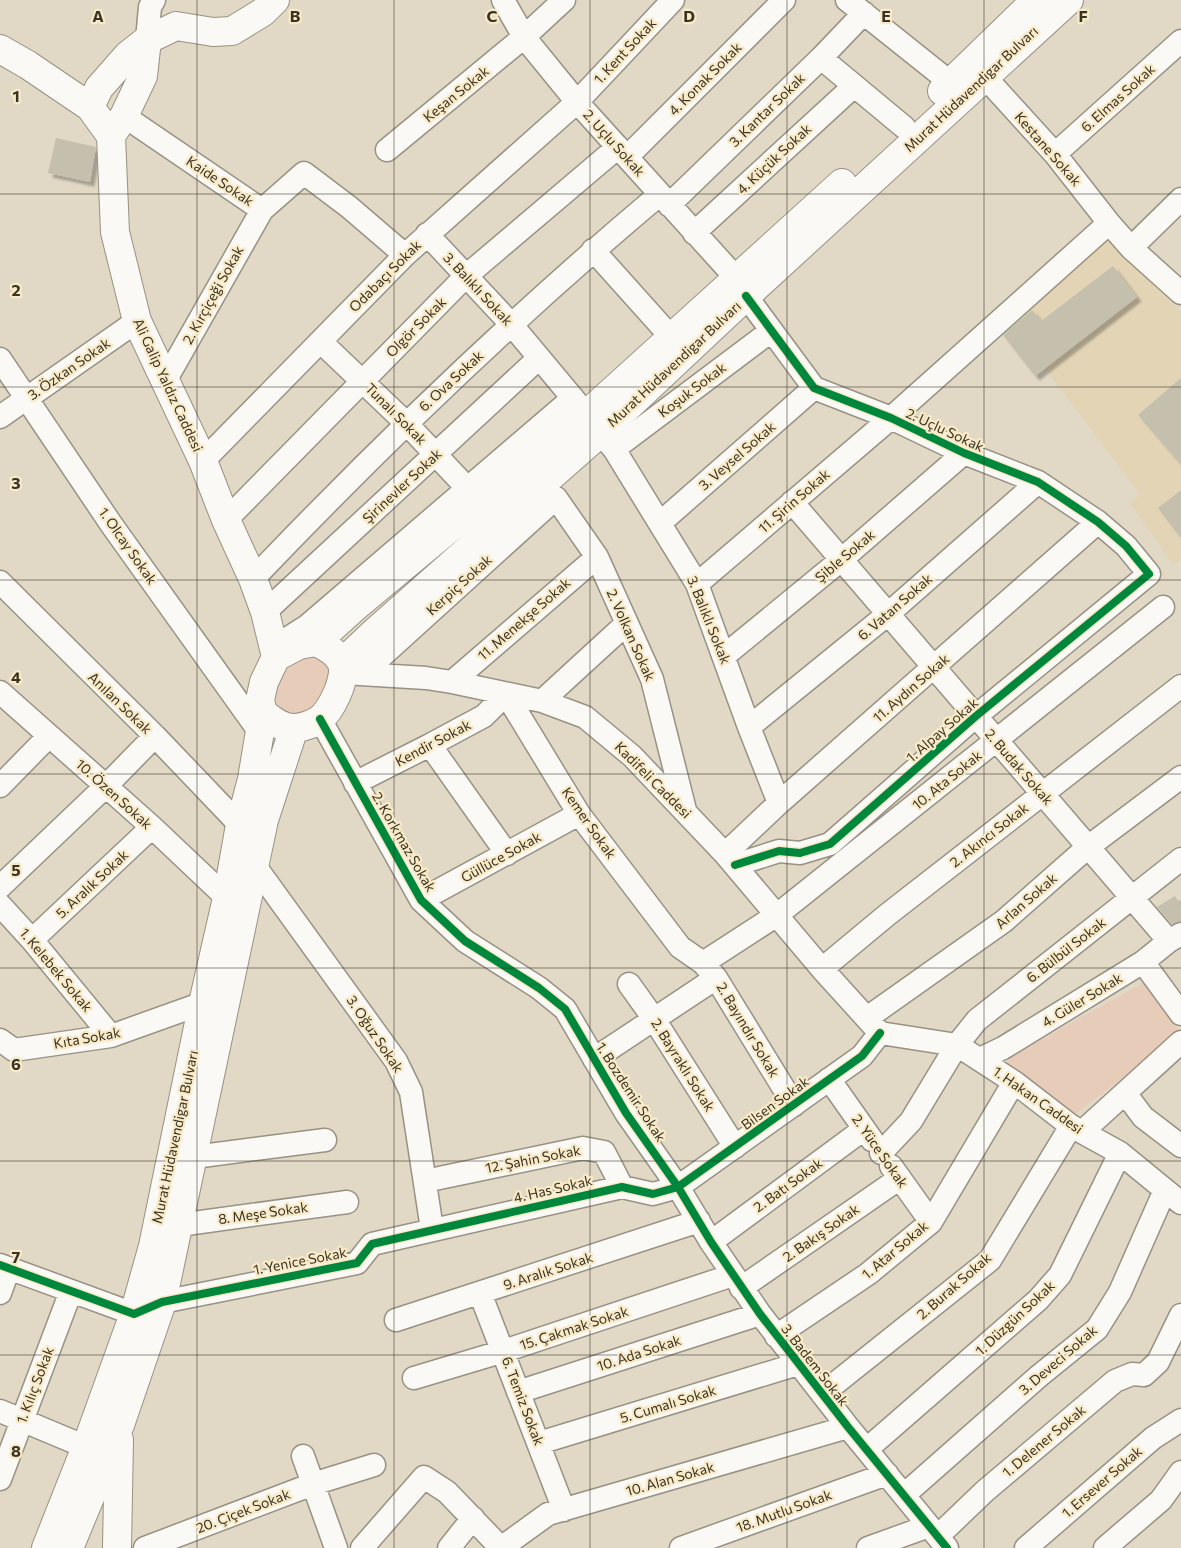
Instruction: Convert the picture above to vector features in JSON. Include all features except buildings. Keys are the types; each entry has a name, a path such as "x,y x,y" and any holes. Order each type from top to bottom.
{"main road":[{"path":"90,107 99,88 128,55 147,40 176,26 213,32 232,31 263,12 275,0"},
{"name":"Murat Hüdavendigar Bulvarı","path":"349,670 593,423 671,337 741,287 1036,0"},
{"name":"Murat Hüdavendigar Bulvarı","path":"316,642 355,606 593,423 741,287 984,77 1069,0"},
{"path":"0,49 28,65 117,126 143,76 147,40"},
{"name":"Ali Galip Yaldız Caddesi","path":"117,126 114,232 137,321 203,461 265,612 275,652"},
{"path":"316,642 330,649 349,670 335,698 320,719 308,725 294,728 261,722 260,700 264,682 275,652 316,642"},
{"name":"Murat Hüdavendigar Bulvarı","path":"46,1548 86,1446 134,1314 153,1246 203,1003 227,898 240,825 252,779 261,722"},
{"name":"Murat Hüdavendigar Bulvarı","path":"69,1548 120,1425 162,1302 264,820 294,728"},
{"path":"118,1548 120,1425"}],"street":[{"path":"147,40 150,7 154,0"},
{"name":"2. Uçlu Sokak","path":"503,0 524,37 577,102 741,287 814,388 891,418 964,453 1038,482 1098,522 1126,546 1149,574"},
{"name":"Keşan Sokak","path":"387,150 524,37 564,0"},
{"name":"1. Kent Sokak","path":"577,102 673,0"},
{"name":"4. Konak Sokak","path":"623,152 784,0"},
{"path":"855,6 951,83"},
{"name":"3. Kantar Sokak","path":"664,200 821,58 855,6"},
{"name":"6. Elmas Sokak","path":"1055,154 1181,41"},
{"path":"821,58 904,127"},
{"name":"Kestane Sokak","path":"984,77 1055,154 1131,248 1181,293"},
{"name":"4. Küçük Sokak","path":"694,233 854,86"},
{"name":"Odabaçı Sokak","path":"203,461 404,255 577,102"},
{"name":"Kaide Sokak","path":"117,126 262,210 304,173 349,207 404,255"},
{"name":"Olgör Sokak","path":"226,520 466,276 623,152"},
{"path":"1131,248 1181,199"},
{"name":"6. Ova Sokak","path":"252,579 406,423 511,324 593,250 664,200"},
{"name":"2. Kırçiçeği Sokak","path":"165,381 262,210"},
{"name":"11. Şirin Sokak","path":"697,584 891,418 1109,223"},
{"name":"3. Balıklı Sokak","path":"427,234 511,324 593,423 660,523 697,584 778,803"},
{"path":"593,250 671,337"},
{"name":"3. Özkan Sokak","path":"0,417 137,321"},
{"name":"Koşuk Sokak","path":"275,652 468,489 771,331"},
{"name":"Tunalı Sokak","path":"321,342 363,380 468,489"},
{"name":"Şirinevler Sokak","path":"265,612 539,358"},
{"name":"1. Olcay Sokak","path":"0,359 112,524 261,722"},
{"name":"3. Veysel Sokak","path":"660,523 814,388"},
{"name":"Şible Sokak","path":"724,656 841,560 964,453"},
{"name":"6. Vatan Sokak","path":"749,727 888,614 1038,482"},
{"name":"Kerpiç Sokak","path":"349,670 556,498"},
{"name":"2. Volkan Sokak","path":"556,498 596,557 652,679 686,814"},
{"name":"2. Budak Sokak","path":"792,502 1132,898 1175,938"},
{"name":"11. Aydın Sokak","path":"730,860 778,803 1098,522"},
{"name":"11. Menekşe Sokak","path":"452,682 596,557"},
{"name":"1. Alpay Sokak","path":"730,860 779,851 800,853 830,844 976,716 1149,574"},
{"name":"Anılan Sokak","path":"0,582 155,736 240,825"},
{"name":"10. Ata Sokak","path":"709,971 1163,607"},
{"path":"542,701 626,624"},
{"name":"Kadifeli Caddesi","path":"349,670 452,682 542,701 586,717 632,756 730,860 873,1026"},
{"name":"2. Akıncı Sokak","path":"822,969 1042,793 1181,686"},
{"name":"10. Özen Sokak","path":"0,692 152,827 227,898"},
{"name":"Kendir Sokak","path":"355,783 430,746 484,716 506,694"},
{"name":"Kemer Sokak","path":"506,694 579,814 680,947 709,971"},
{"name":"2. Korkmaz Sokak","path":"320,719 422,900 465,941 539,988 565,1009"},
{"path":"0,786 49,736"},
{"path":"0,886 106,786 155,736"},
{"path":"430,746 507,854"},
{"name":"Arlan Sokak","path":"873,1026 1004,921 1088,847 1181,777"},
{"name":"Güllüce Sokak","path":"422,900 579,814"},
{"name":"5. Aralık Sokak","path":"32,940 152,827"},
{"name":"6. Bülbül Sokak","path":"881,1152 911,1121 957,1045 977,1020 1181,859"},
{"name":"3. Oğuz Sokak","path":"255,866 396,1061 411,1092 432,1229"},
{"name":"1. Kelebek Sokak","path":"0,906 32,940 111,1036"},
{"name":"4. Güler Sokak","path":"980,1059 1003,1048 1143,962 1175,938"},
{"path":"1143,962 1181,1014"},
{"name":"2. Bayındır Sokak","path":"594,1059 654,1019 709,971 794,1105"},
{"name":"2. Bayraklı Sokak","path":"629,984 654,1019 735,1147"},
{"name":"Kıta Sokak","path":"0,1040 14,1050 111,1036 203,1003"},
{"name":"1. Bozdemir Sokak","path":"565,1009 626,1113 678,1187"},
{"name":"1. Hakan Caddesi","path":"873,1026 957,1045 1014,1082 1076,1129 1120,1153 1173,1196"},
{"name":"Bilsen Sokak","path":"678,1187 862,1056 873,1026"},
{"name":"2. Burak Sokak","path":"822,1394 990,1260 1076,1129 1125,1093 1181,1042"},
{"name":"2. Yüce Sokak","path":"829,1080 930,1222"},
{"name":"1. Atar Sokak","path":"776,1336 868,1274 930,1222 1014,1082"},
{"path":"1125,1093 1143,1117 1181,1146"},
{"name":"2. Batı Sokak","path":"711,1242 864,1129"},
{"path":"194,1157 325,1140"},
{"name":"12. Şahin Sokak","path":"425,1181 583,1148 604,1152 622,1186"},
{"name":"1. Düzgün Sokak","path":"866,1449 1038,1300 1060,1275 1120,1153"},
{"name":"2. Bakış Sokak","path":"737,1281 900,1178"},
{"name":"4. Has Sokak","path":"432,1229 622,1186 653,1194 678,1187"},
{"name":"3. Badem Sokak","path":"678,1187 711,1242 776,1336 938,1537"},
{"name":"3. Deveci Sokak","path":"904,1495 1039,1376 1096,1330 1120,1292 1173,1196"},
{"name":"8. Meşe Sokak","path":"179,1225 347,1202"},
{"name":"9. Aralık Sokak","path":"396,1320 699,1221"},
{"name":"1. Yenice Sokak","path":"134,1314 162,1302 357,1263 372,1244 432,1229"},
{"path":"0,1292 5,1266 134,1314"},
{"name":"15. Çakmak Sokak","path":"414,1378 737,1281"},
{"name":"1. Kılıç Sokak","path":"0,1479 71,1291"},
{"name":"6. Temiz Sokak","path":"480,1293 564,1510"},
{"name":"10. Ada Sokak","path":"518,1392 760,1314"},
{"name":"1. Delener Sokak","path":"938,1537 985,1491 1115,1381 1132,1374 1144,1375 1158,1362 1181,1314"},
{"name":"5. Cumalı Sokak","path":"538,1444 798,1364"},
{"path":"0,1411 86,1446"},
{"name":"1. Ersever Sokak","path":"1026,1548 1152,1438 1181,1420"},
{"name":"10. Alan Sokak","path":"501,1548 548,1514 848,1427"},
{"path":"303,1456 336,1548"},
{"name":"20. Çiçek Sokak","path":"145,1548 313,1484 374,1465"},
{"path":"1105,1548 1161,1500 1181,1472"},
{"name":"18. Mutlu Sokak","path":"681,1548 887,1474"},
{"path":"362,1548 424,1477 447,1492 501,1548"},
{"path":"449,1548 473,1518"},
{"path":"868,1548 938,1537"}],"shaded area":[{"path":"1106,239 1181,312 1181,559 1173,565 1130,503 1140,495 1011,323"},
{"path":"306,652 325,660 330,672 322,705 297,717 274,710 272,688 285,664"},
{"path":"1143,983 1181,1034 1072,1116 1005,1065 1009,1058"}],"cycle path":[{"path":"735,865 779,851 800,853 830,844 976,716 1149,574 1126,546 1098,522 1038,482 964,453 891,418 814,388 746,296"},
{"path":"320,719 421,900 465,941 539,988 565,1009 626,1113 678,1187 711,1242 760,1314 848,1427 947,1548"},
{"path":"0,1265 134,1314 162,1302 357,1263 372,1244 622,1187 653,1194 678,1187 862,1056 880,1033"}]}
